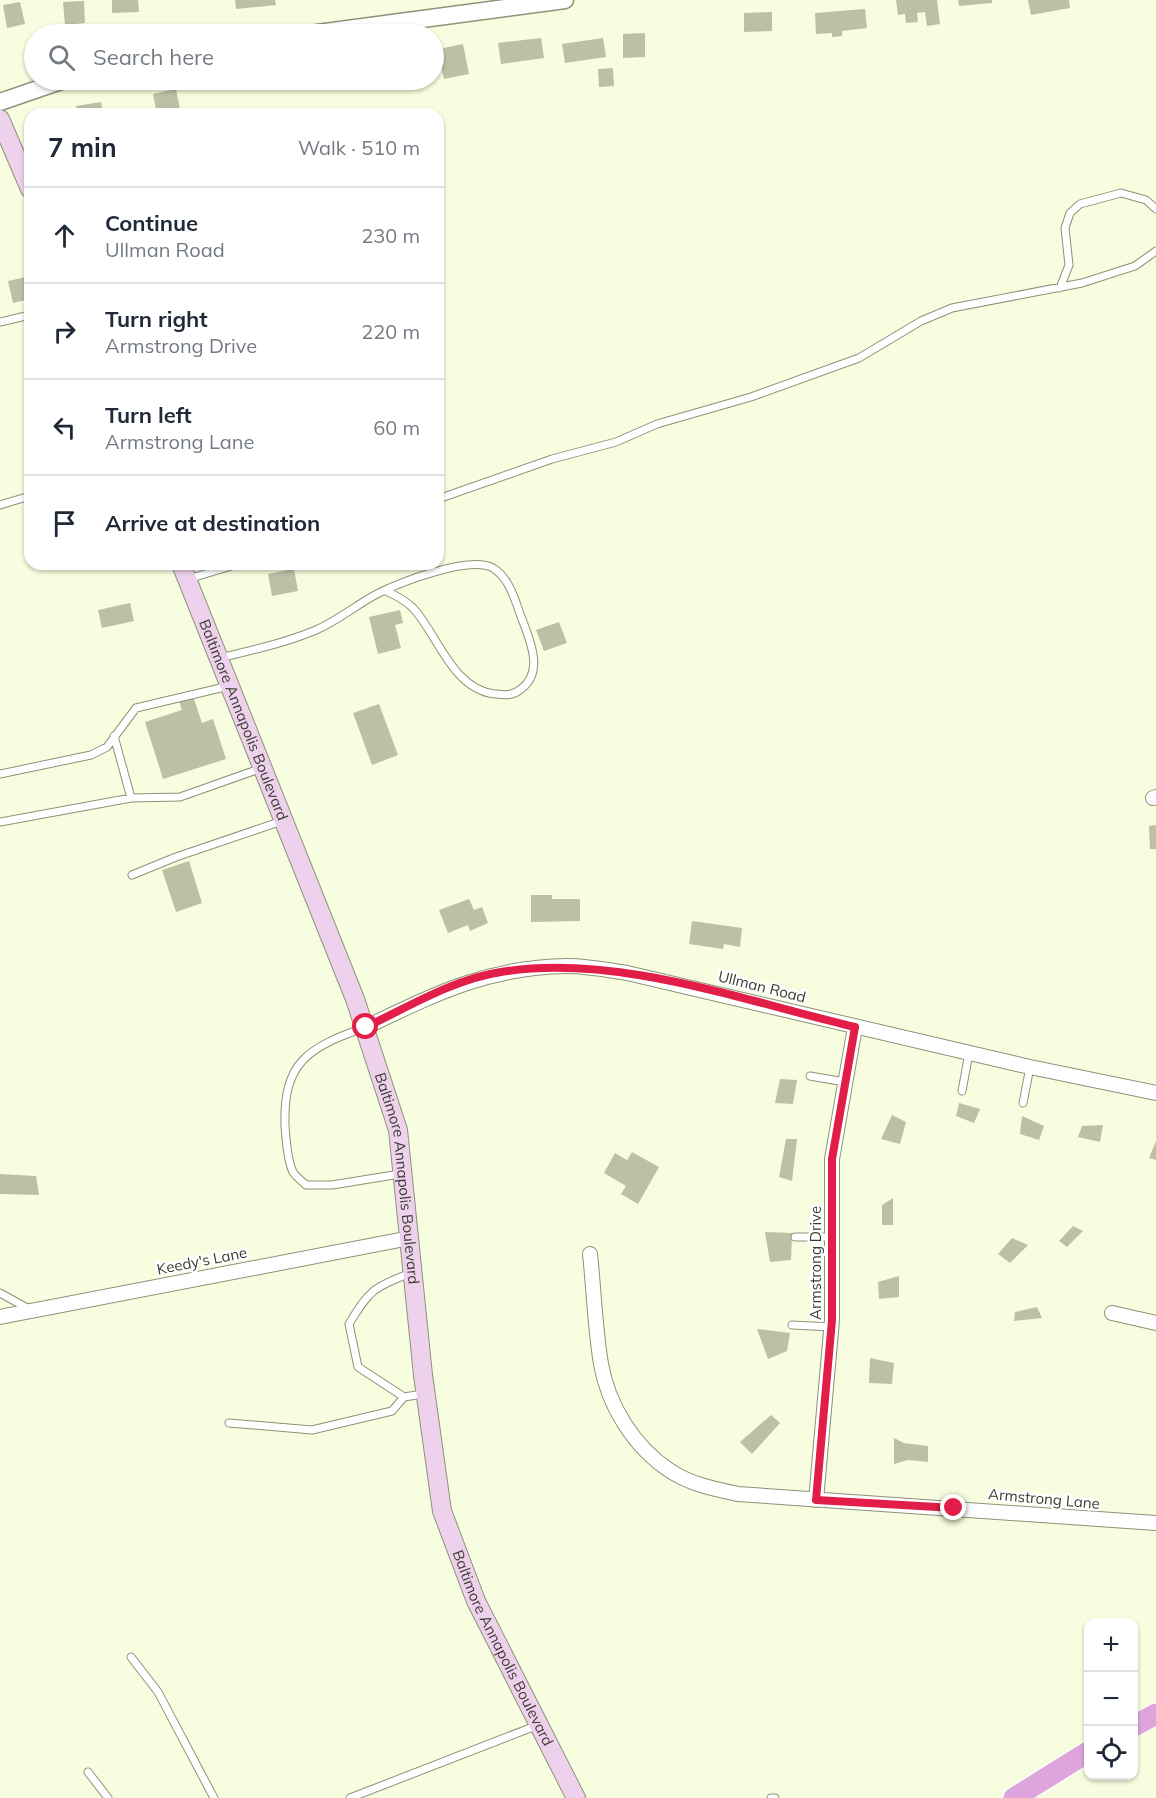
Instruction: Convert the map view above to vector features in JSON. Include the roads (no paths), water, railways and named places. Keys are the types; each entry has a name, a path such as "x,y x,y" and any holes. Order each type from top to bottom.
{"main road":[{"path":"0,119 24,175"},
{"name":"Baltimore Annapolis Boulevard","path":"184,572 366,1027 398,1130 426,1394 442,1511 476,1601 576,1798"},
{"path":"1138,1724 1156,1714"},
{"path":"1014,1798 1084,1755"}],"street":[{"path":"368,24 473,6 565,0"},
{"path":"0,102 35,90"},
{"name":"Ullman Road","path":"366,1027 472,980 499,972 570,966 627,973 1030,1067 1156,1093"},
{"name":"Armstrong Drive","path":"816,1500 832,1327 832,1159 855,1027"},
{"name":"Keedy's Lane","path":"0,1317 410,1238"},
{"name":"Armstrong Lane","path":"590,1254 603,1374 621,1419 640,1444 668,1470 712,1489 738,1494 1156,1523"},
{"path":"1112,1313 1156,1323"}],"lane":[{"path":"1060,288 1069,265 1065,228 1070,213 1080,204 1122,193 1146,200 1156,209"},
{"path":"444,497 552,459 616,442 657,424 751,397 859,358 921,321 952,308 1060,288 1135,266 1156,250"},
{"path":"0,322 24,316"},
{"path":"0,505 24,498"},
{"path":"217,658 283,643 319,628 386,591 461,565 491,567 505,580 512,592 535,660 530,679 517,692 507,695 475,688 458,673 410,605 386,591"},
{"path":"0,774 91,755 107,747 136,708 229,686"},
{"path":"114,736 131,798"},
{"path":"0,822 131,798 180,796 262,768"},
{"path":"132,875 176,857 283,820"},
{"path":"366,1027 342,1036 310,1054 291,1074 284,1097 286,1135 293,1172 306,1185 332,1185 403,1174"},
{"path":"962,1091 969,1053"},
{"path":"1023,1103 1030,1067"},
{"path":"810,1077 845,1082"},
{"path":"795,1237 832,1237"},
{"path":"413,1272 391,1280 368,1294 349,1324 358,1367 404,1397 426,1394"},
{"path":"0,1293 32,1311"},
{"path":"792,1325 832,1327"},
{"path":"230,1423 312,1430 392,1411 404,1397"},
{"path":"131,1657 158,1692 214,1798"},
{"path":"350,1798 539,1724"},
{"path":"88,1772 108,1798"}]}
